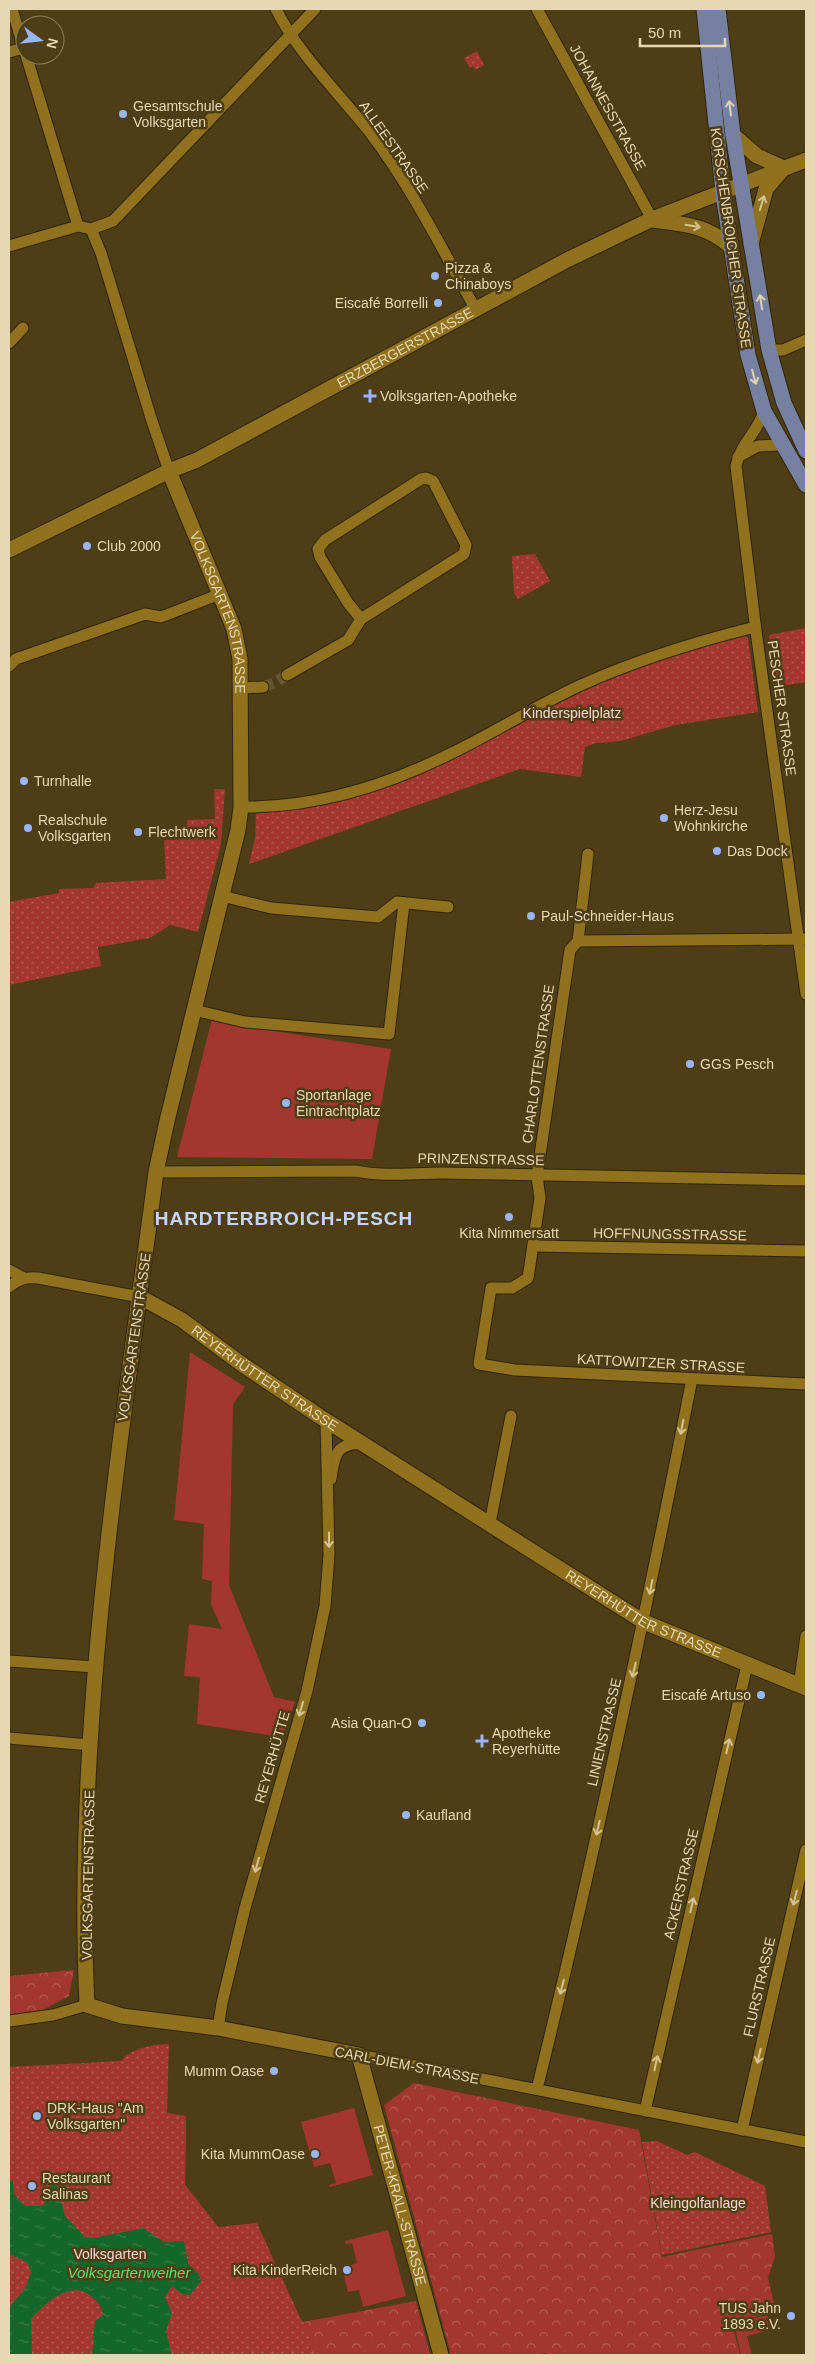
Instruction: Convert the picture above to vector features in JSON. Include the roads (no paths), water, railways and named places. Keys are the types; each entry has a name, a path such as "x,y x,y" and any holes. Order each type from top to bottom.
{"main road":[{"name":"KORSCHENBROICHER STRASSE","path":"704,9 722,191 729,245 748,355 764,411 806,485"},
{"name":"KORSCHENBROICHER STRASSE","path":"718,9 733,135 769,350 784,403 806,451"}],"street":[{"name":"ALLEESTRASSE","path":"276,9 291,35 368,131 408,188 476,310"},
{"path":"9,246 78,226 91,229 113,221 315,9"},
{"name":"JOHANNESSTRASSE","path":"537,9 652,219"},
{"path":"29,65 78,226"},
{"path":"733,135 757,156 784,168 766,189 752,244"},
{"name":"ERZBERGERSTRASSE","path":"9,550 169,471 197,460 568,260 652,219 806,160"},
{"path":"652,219 708,230 729,245"},
{"name":"VOLKSGARTENSTRASSE","path":"87,2005 86,1880 90,1745 95,1667 111,1510 156,1172 238,830 240,807 240,659 234,629 169,471 150,418 101,253 91,229"},
{"path":"9,343 23,328"},
{"path":"769,350 783,350 806,340"},
{"name":"PESCHER STRASSE","path":"764,411 760,424 747,439 738,457 736,466 755,627 802,939 806,994"},
{"path":"738,457 758,446 782,445"},
{"path":"287,675 348,640 361,620 464,554 466,545 433,482 426,478 421,479 325,540 318,549 320,557 348,603 361,620"},
{"path":"9,666 16,659 145,614 161,617 220,594"},
{"path":"240,807 275,807 315,801 356,791 452,754 570,691 616,670 666,651 755,627"},
{"path":"240,688 263,687"},
{"name":"CHARLOTTENSTRASSE","path":"515,1370 479,1364 491,1288 512,1288 528,1278 540,1198 537,1176 570,950 578,941 588,854"},
{"path":"222,896 271,908 378,917 397,902 448,907"},
{"path":"194,1010 245,1022 389,1034 404,903"},
{"path":"578,941 802,939"},
{"name":"PRINZENSTRASSE","path":"156,1172 356,1171 377,1175 390,1173 442,1173 806,1180"},
{"name":"HOFFNUNGSSTRASSE","path":"533,1246 806,1251"},
{"name":"REYERHÜTTER STRASSE","path":"9,1270 24,1278 38,1278 140,1297 182,1320 243,1365 326,1420 644,1622 802,1687"},
{"path":"9,1287 15,1281 24,1278"},
{"name":"KATTOWITZER STRASSE","path":"515,1370 806,1384"},
{"name":"LINIENSTRASSE","path":"537,2089 570,1956 644,1622 692,1379"},
{"path":"490,1523 511,1416"},
{"name":"REYERHÜTTE","path":"218,2028 222,2003 245,1908 313,1662 326,1598 329,1555 326,1420"},
{"name":"REYERHÜTTE","path":"328,1492 336,1454 343,1446 352,1443 365,1444"},
{"path":"802,1687 806,1636"},
{"path":"9,1661 95,1667"},
{"name":"ACKERSTRASSE","path":"645,2111 747,1665"},
{"path":"9,1738 90,1745"},
{"name":"FLURSTRASSE","path":"742,2130 806,1850"},
{"path":"9,2021 54,2015 87,2005"},
{"name":"CARL-DIEM-STRASSE","path":"87,2005 122,2016 218,2028 806,2142"},
{"name":"PETER-KRALL-STRASSE","path":"358,2055 441,2355"}],"water":[{"name":"Volksgartenweiher","path":"9,2181 13,2181 14,2194 25,2206 42,2206 50,2197 51,2183 56,2183 65,2216 85,2237 94,2238 143,2228 164,2242 184,2241 188,2263 198,2273 201,2281 190,2295 182,2294 172,2286 165,2297 172,2313 166,2331 172,2355 92,2355 95,2321 103,2315 99,2304 91,2296 83,2291 75,2290 58,2296 31,2319 32,2355 9,2355 9,2307 25,2289 31,2272 27,2262 9,2254"}],"tunnel":[{"path":"263,687 287,675"}],"place":[{"name":"Gesamtschule Volksgarten","path":"123,114"},
{"name":"Pizza & Chinaboys","path":"435,276"},
{"name":"Eiscafé Borrelli","path":"438,303"},
{"name":"Volksgarten-Apotheke","path":"370,396"},
{"name":"Club 2000","path":"87,546"},
{"name":"Turnhalle","path":"24,781"},
{"name":"Herz-Jesu Wohnkirche","path":"664,818"},
{"name":"Realschule Volksgarten","path":"28,828"},
{"name":"Flechtwerk","path":"138,832"},
{"name":"Das Dock","path":"717,851"},
{"name":"Paul-Schneider-Haus","path":"531,916"},
{"name":"GGS Pesch","path":"690,1064"},
{"name":"Sportanlage Eintrachtplatz","path":"286,1103"},
{"name":"Kita Nimmersatt","path":"509,1217"},
{"name":"Eiscafé Artuso","path":"761,1695"},
{"name":"Asia Quan-O","path":"422,1723"},
{"name":"Apotheke Reyerhütte","path":"482,1741"},
{"name":"Kaufland","path":"406,1815"},
{"name":"Mumm Oase","path":"274,2071"},
{"name":"DRK-Haus \"Am Volksgarten\"","path":"37,2116"},
{"name":"Kita MummOase","path":"315,2154"},
{"name":"Restaurant Salinas","path":"32,2186"},
{"name":"Kita KinderReich","path":"347,2270"},
{"name":"TUS Jahn 1893 e.V.","path":"791,2316"}],"district":[{"name":"HARDTERBROICH-PESCH","path":"284,1218"}],"park label":[{"name":"Kinderspielplatz","path":"572,713"},
{"name":"Kleingolfanlage","path":"698,2203"},
{"name":"Volksgarten","path":"110,2254"}]}
